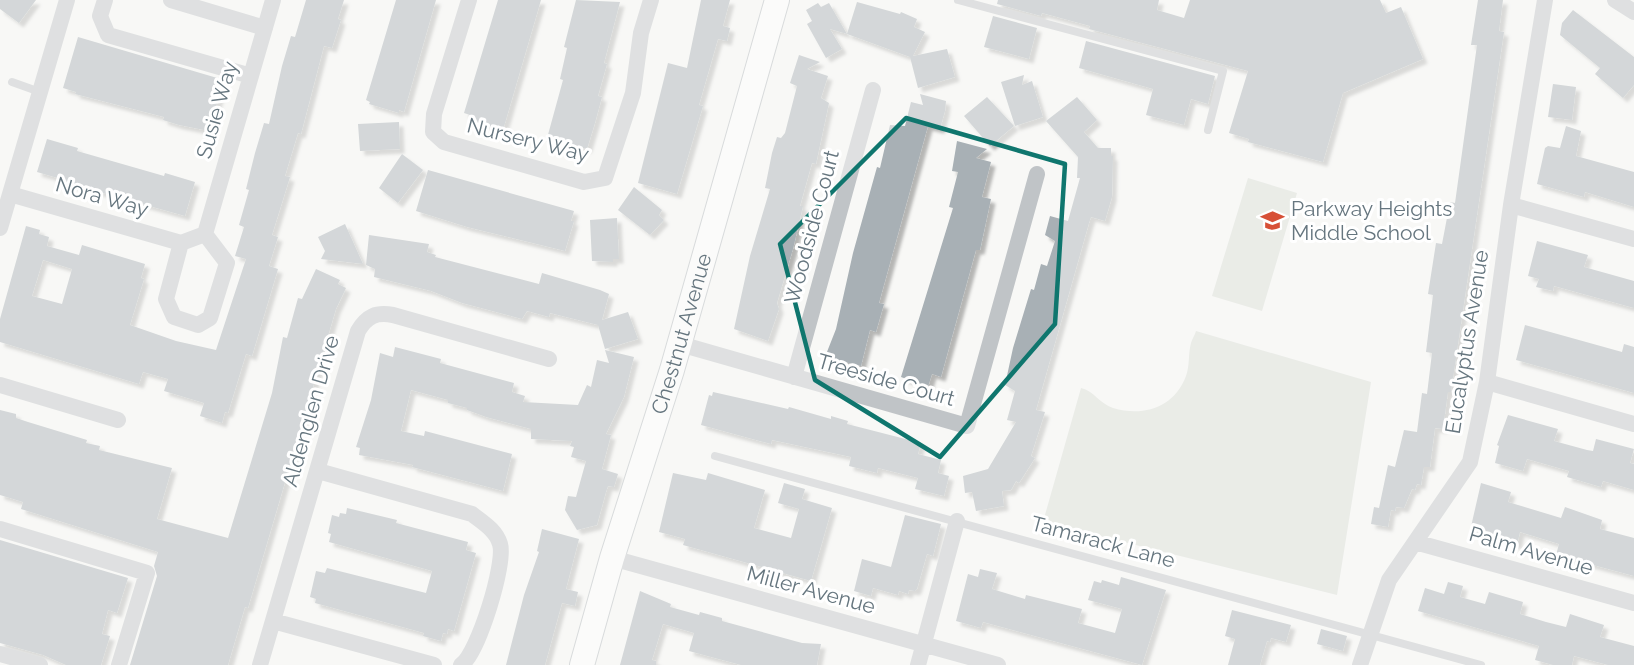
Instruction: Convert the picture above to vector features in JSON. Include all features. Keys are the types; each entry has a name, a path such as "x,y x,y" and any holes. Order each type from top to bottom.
{"main road":[{"name":"Chestnut Avenue","path":"582,665 612,558 680,344 777,0"}],"street":[{"path":"0,228 67,0"},
{"path":"105,0 100,16 108,35 251,76"},
{"path":"171,0 265,28"},
{"name":"Susie Way","path":"205,234 273,0"},
{"name":"Nursery Way","path":"469,0 434,114 433,132 444,142 584,182 605,178 633,93 641,33 651,0"},
{"name":"Eucalyptus Avenue","path":"1360,665 1369,633 1389,580 1470,462 1487,382 1511,205 1545,0"},
{"path":"1615,0 1634,12"},
{"name":"Woodside Court","path":"794,377 873,90"},
{"name":"Treeside Court","path":"680,344 967,426 1037,174"},
{"name":"Nora Way","path":"10,194 181,243"},
{"path":"1511,205 1634,239"},
{"path":"205,234 227,263 210,318 198,325 174,317 166,299 181,243 205,234"},
{"name":"Aldenglen Drive","path":"260,665 358,331 365,320 373,315 393,315 549,359"},
{"path":"1487,382 1634,424"},
{"path":"0,385 118,420"},
{"path":"318,471 472,514 490,527 500,543 502,558 479,641 472,654 461,665"},
{"path":"918,665 957,521"},
{"path":"0,529 147,573 119,665"},
{"name":"Palm Avenue","path":"1415,542 1634,603"},
{"name":"Miller Avenue","path":"612,558 998,665"},
{"path":"273,621 434,665"},
{"path":"0,654 40,665"}],"lane":[{"path":"958,0 1223,71 1208,130"},
{"path":"12,82 40,92"},
{"name":"Tamarack Lane","path":"714,456 1481,665"}],"highlighted area":[{"path":"906,118 1065,164 1055,324 940,457 815,380 780,244"}],"shaded area":[{"path":"1248,178 1297,193 1262,311 1212,296"},
{"path":"1196,331 1371,382 1337,595 1043,522 1081,388 1090,392 1104,404 1124,411 1146,410 1166,403 1181,387 1186,376 1191,342"}],"building":[{"path":"0,0 36,0 19,23 0,9"},
{"path":"306,0 344,0 338,19 341,20 332,48 324,46 301,134 298,133 285,176 290,177 272,235 278,237 269,266 278,269 252,356 246,354 228,413 225,412 222,423 200,416 204,403 164,391 168,379 143,372 139,384 0,342 0,319 26,226 40,230 39,234 49,237 47,246 79,255 82,245 145,264 141,278 144,279 130,325 176,341 216,350 246,259 235,256 244,227 239,225 249,190 246,189 255,153 264,123 269,124 291,36 295,37","holes":["43,260 72,269 62,304 32,296"]},
{"path":"396,0 436,0 404,112 399,110 399,113 369,104 370,102 366,100"},
{"path":"498,0 541,0 503,130 471,121 473,116 464,113"},
{"path":"576,0 620,2 604,63 607,64 598,96 602,97 595,123 587,149 576,146 575,150 546,142 563,80 560,79 567,48 564,47"},
{"path":"701,0 730,0 723,26 730,28 727,41 718,39 699,105 703,106 677,194 638,183 668,63 687,68"},
{"path":"998,0 1159,0 1157,10 1184,18 1190,0 1380,0 1386,13 1401,7 1423,59 1343,93 1323,162 1248,142 1249,139 1229,133 1248,71 1089,29 1090,26 1042,13 1041,16 997,4"},
{"path":"1478,0 1503,0 1499,31 1504,32 1451,392 1448,392 1443,429 1435,428 1430,467 1424,467 1421,485 1417,484 1415,490 1412,489 1404,508 1396,507 1395,511 1391,510 1388,527 1371,524 1374,507 1379,508 1388,465 1395,467 1404,430 1417,432 1422,393 1427,394 1432,353 1426,352 1433,295 1428,294 1436,243 1442,244 1450,202 1455,203 1477,45 1471,45"},
{"path":"857,2 900,14 901,12 917,19 914,27 925,32 913,56 947,49 955,77 918,88 910,57 847,34"},
{"path":"818,3 821,7 829,3 847,34 830,29 842,49 826,58 807,24 812,21 806,10"},
{"path":"1573,10 1634,57 1634,85 1623,98 1595,74 1600,68 1560,35 1562,23"},
{"path":"993,16 1037,28 1029,59 984,47"},
{"path":"78,37 224,80 209,131 179,125 163,120 164,117 75,94 76,92 63,88"},
{"path":"1086,41 1215,76 1208,104 1191,99 1184,125 1146,115 1153,89 1079,68"},
{"path":"799,55 820,62 807,69 828,76 821,98 829,103 816,164 812,163 800,206 803,206 793,249 777,303 779,309 768,341 734,329 750,256 770,189 765,188 772,153 777,137 781,138 785,133 797,86 790,83"},
{"path":"1024,75 1022,85 1032,81 1043,117 1015,126 1001,82"},
{"path":"1553,84 1576,87 1572,120 1548,117"},
{"path":"920,94 946,101 945,111 940,129 928,126 879,303 884,304 876,332 870,330 861,366 825,357 836,329 853,253 877,167 880,168 890,125 905,126 911,102 923,105"},
{"path":"987,97 1014,126 990,146 964,116"},
{"path":"1077,97 1097,120 1084,132 1098,148 1111,148 1111,156 1113,156 1112,197 1105,221 1091,217 1089,223 1036,410 1045,412 1031,456 1035,458 1019,483 1016,481 1011,490 1002,491 1004,506 976,511 972,492 965,493 963,476 988,469 1016,422 1007,420 1015,391 1005,385 1013,348 1031,289 1034,290 1041,264 1047,266 1055,241 1045,235 1050,216 1068,221 1080,178 1077,178 1078,157 1046,121"},
{"path":"399,122 400,149 360,151 358,124"},
{"path":"1566,126 1581,131 1576,156 1634,172 1634,207 1585,192 1584,197 1537,184 1545,148 1548,146 1560,148"},
{"path":"47,139 78,148 77,151 164,176 165,173 195,182 185,216 67,183 68,181 37,172"},
{"path":"957,141 987,149 976,158 991,162 982,197 991,199 980,250 976,250 941,377 932,374 928,387 901,377 953,208 949,207 958,172 952,171"},
{"path":"402,154 423,170 398,203 379,188"},
{"path":"428,170 574,211 571,221 574,221 565,251 467,227 416,211"},
{"path":"634,187 662,210 659,215 664,220 650,235 618,210"},
{"path":"617,218 619,259 613,259 613,262 592,261 590,220"},
{"path":"345,224 363,264 321,259 325,251 318,237"},
{"path":"369,235 429,244 427,252 436,255 435,257 539,284 542,273 600,290 609,294 602,320 628,312 638,339 605,349 598,325 550,313 549,317 527,311 522,319 462,303 431,291 374,277 375,269 366,265"},
{"path":"1537,241 1588,255 1584,267 1634,281 1634,308 1554,286 1553,291 1536,287 1539,279 1528,276"},
{"path":"316,269 340,280 338,284 346,288 336,309 248,608 245,607 228,665 130,665 157,576 154,566 158,552 21,509 23,502 0,495 0,410 16,414 16,418 87,440 86,443 100,446 99,450 172,468 157,519 228,538 272,393 283,337 287,338 298,298 302,299"},
{"path":"1525,325 1622,352 1624,344 1634,347 1634,393 1516,360"},
{"path":"395,347 441,359 440,363 514,383 512,392 525,396 523,402 578,405 587,385 591,387 597,360 609,363 605,350 634,357 624,397 606,434 611,435 602,469 618,474 614,487 608,486 597,525 577,530 565,510 568,496 576,497 586,461 571,457 574,447 570,446 572,441 531,439 531,429 486,417 467,410 467,408 448,403 448,400 411,390 401,431 424,436 425,431 512,454 503,491 412,467 413,465 359,455 360,448 356,447 371,400 380,353 393,357"},
{"path":"713,392 788,409 789,407 831,419 831,416 848,421 847,424 921,443 918,454 941,460 938,473 949,476 944,496 915,489 918,478 878,468 877,473 849,466 851,457 772,440 771,444 701,425 709,395 712,396"},
{"path":"1508,415 1558,429 1554,441 1587,450 1593,451 1596,439 1634,449 1630,463 1634,464 1634,490 1603,481 1601,487 1567,477 1569,471 1527,459 1523,471 1495,463 1499,446 1497,445"},
{"path":"673,473 706,480 708,473 765,490 754,528 791,538 799,509 778,503 784,483 805,489 802,499 832,508 811,581 683,545 685,539 659,532"},
{"path":"1481,483 1511,492 1508,502 1561,518 1565,507 1602,520 1600,529 1634,538 1634,576 1556,555 1559,544 1520,532 1517,545 1470,531"},
{"path":"347,508 397,520 396,523 468,542 466,550 476,553 454,631 448,629 447,634 443,633 441,641 423,636 424,633 315,603 316,599 310,597 316,571 325,573 327,568 426,593 432,571 329,542 331,534 328,533 332,515 339,517 340,513 346,514"},
{"path":"905,515 941,524 933,556 927,554 917,589 909,590 908,594 899,591 898,595 873,588 871,596 854,591 862,559 891,567"},
{"path":"542,529 579,539 566,589 578,592 575,606 562,603 545,665 506,665 524,595 539,552 537,551"},
{"path":"0,540 128,578 117,613 108,610 102,634 110,636 101,665 66,665 43,655 0,643"},
{"path":"980,569 997,573 992,589 1025,599 1026,595 1082,609 1078,623 1115,633 1122,609 1088,600 1094,581 1101,583 1102,580 1119,585 1121,577 1166,590 1142,665 983,622 981,628 956,621 968,574 978,577"},
{"path":"1448,582 1463,586 1460,597 1485,604 1489,592 1523,602 1520,614 1546,622 1566,627 1570,614 1604,625 1600,637 1634,646 1634,665 1608,665 1574,656 1572,665 1553,665 1535,660 1539,646 1418,611 1425,588 1444,594"},
{"path":"640,591 671,604 670,607 699,615 700,612 722,618 722,621 802,643 821,644 817,665 741,665 689,651 694,633 663,624 652,660 656,661 656,665 620,665"},
{"path":"1232,610 1291,625 1286,642 1271,638 1270,642 1267,641 1260,665 1228,665 1235,639 1225,636"},
{"path":"1321,629 1347,636 1343,651 1317,644"}],"place":[{"name":"Parkway Heights Middle School","path":"1273,221"}]}
